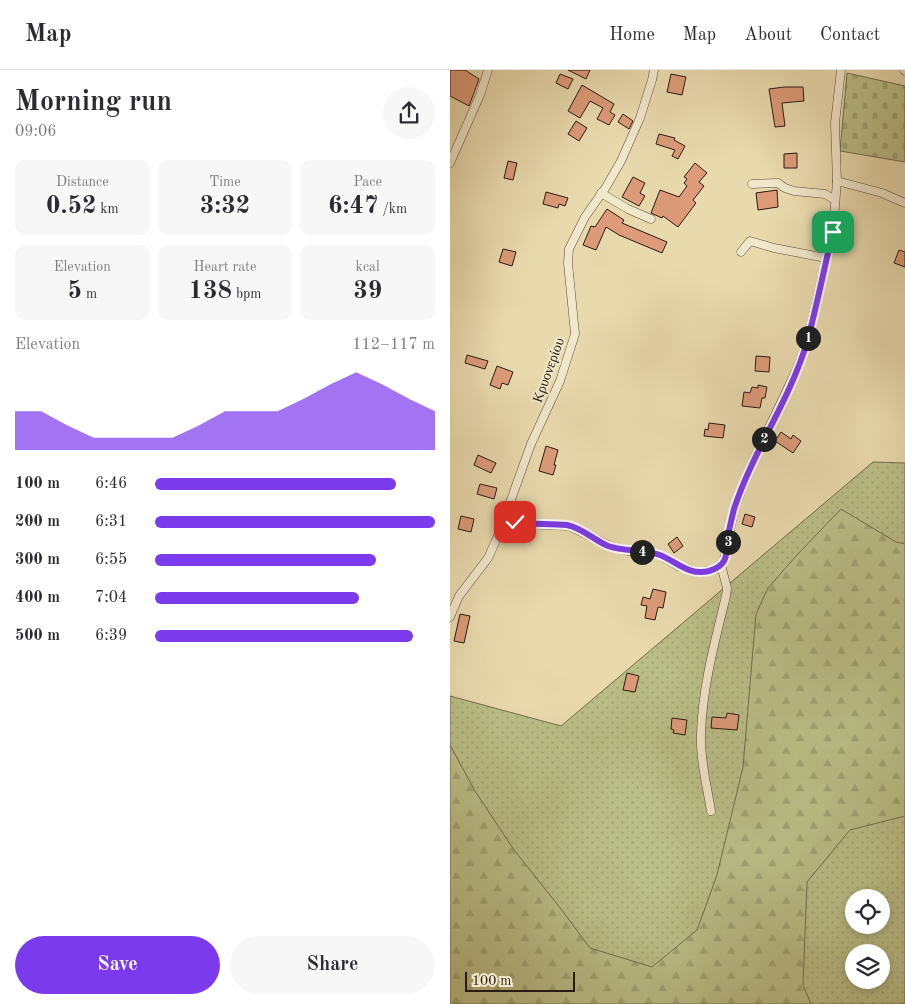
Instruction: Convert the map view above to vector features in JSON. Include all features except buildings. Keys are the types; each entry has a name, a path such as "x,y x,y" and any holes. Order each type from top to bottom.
{"street":[{"path":"450,163 480,95 488,70"},
{"name":"Κρυονερίου","path":"450,617 459,596 488,558 498,536 531,444 560,381 575,334 568,263 569,249 584,217 621,161 640,118 654,70"},
{"path":"504,518 525,524 569,526 610,546 628,551 660,555 678,566 695,571 710,570 721,565 727,554 728,535 734,510 749,470 796,371 807,343 833,232 837,181 835,123 841,70"},
{"path":"837,181 882,193 905,203"},
{"path":"752,184 778,184 794,192 825,194 835,200"},
{"path":"601,193 628,209 651,219"},
{"path":"741,252 750,241 774,248 826,258"},
{"path":"711,811 701,736 704,701 727,588 721,565"}],"green space":[{"path":"847,73 905,86 905,162 840,151"},
{"path":"873,462 905,463 905,1004 450,1004 450,696 561,726"},
{"path":"841,509 896,542 905,544 905,816 850,830 807,882 803,985 811,1004 450,1004 450,745 475,791 514,850 590,948 652,967 697,930 717,875 743,767 756,614 768,588"}],"route":[{"path":"515,522 577,528 599,542 628,551 660,555 678,566 695,571 703,572 721,565 727,554 728,535 734,510 749,470 796,371 807,343 833,232"}]}
